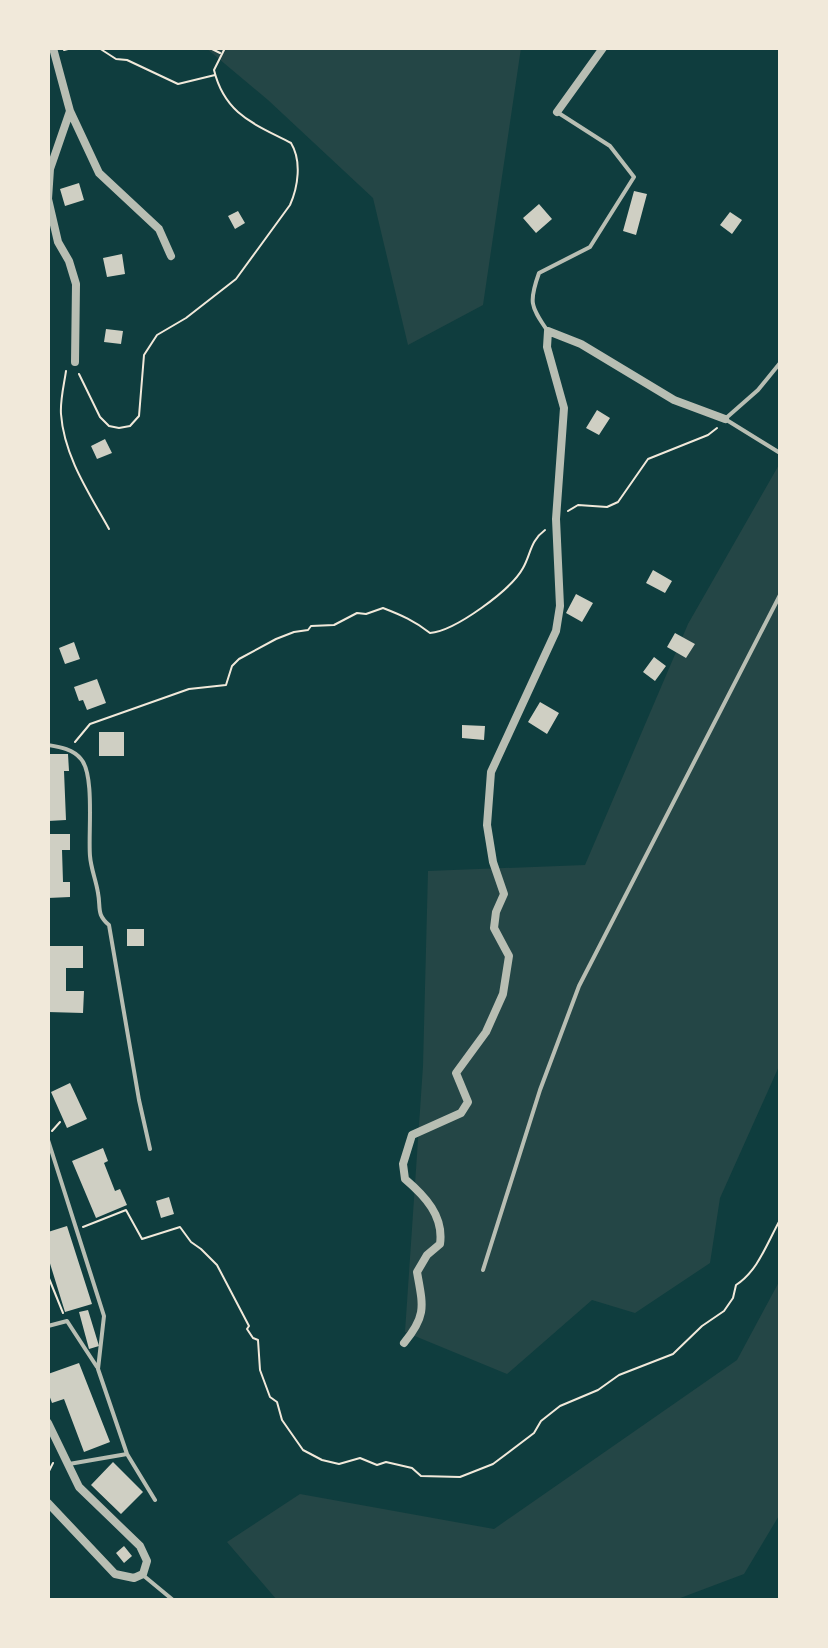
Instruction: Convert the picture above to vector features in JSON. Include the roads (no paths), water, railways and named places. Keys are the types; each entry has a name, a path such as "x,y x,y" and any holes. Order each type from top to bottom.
{"street":[{"path":"53,48 70,111 99,173 159,229 171,256"},
{"path":"557,112 603,48"},
{"path":"70,111 50,169 48,199 58,242 69,261 76,284 75,362"},
{"path":"404,1343 418,1326 423,1305 417,1272 427,1255 440,1244 442,1231 427,1197 405,1179 403,1164 412,1135 461,1113 468,1102 456,1073 486,1032 503,994 509,956 494,928 496,912 504,894 493,862 487,825 491,772 556,631 560,606 557,521 564,408 547,347 548,331 581,344 674,400 725,419"},
{"path":"48,1423 79,1487 140,1546 147,1561 143,1574 134,1578 115,1574 48,1503"}],"lane":[{"path":"548,331 535,313 530,296 539,273 590,247 634,177 610,146 557,112"},
{"path":"780,363 758,390 725,419 780,453"},
{"path":"483,1270 540,1090 579,986 780,595"},
{"path":"48,745 70,750 83,760 89,785 90,852 98,892 98,911 100,918 109,925 150,1149"},
{"path":"48,1137 104,1316 98,1369"},
{"path":"48,1326 67,1321 98,1369 127,1454 155,1500"},
{"path":"67,1464 127,1454"},
{"path":"143,1574 173,1600"}]}
